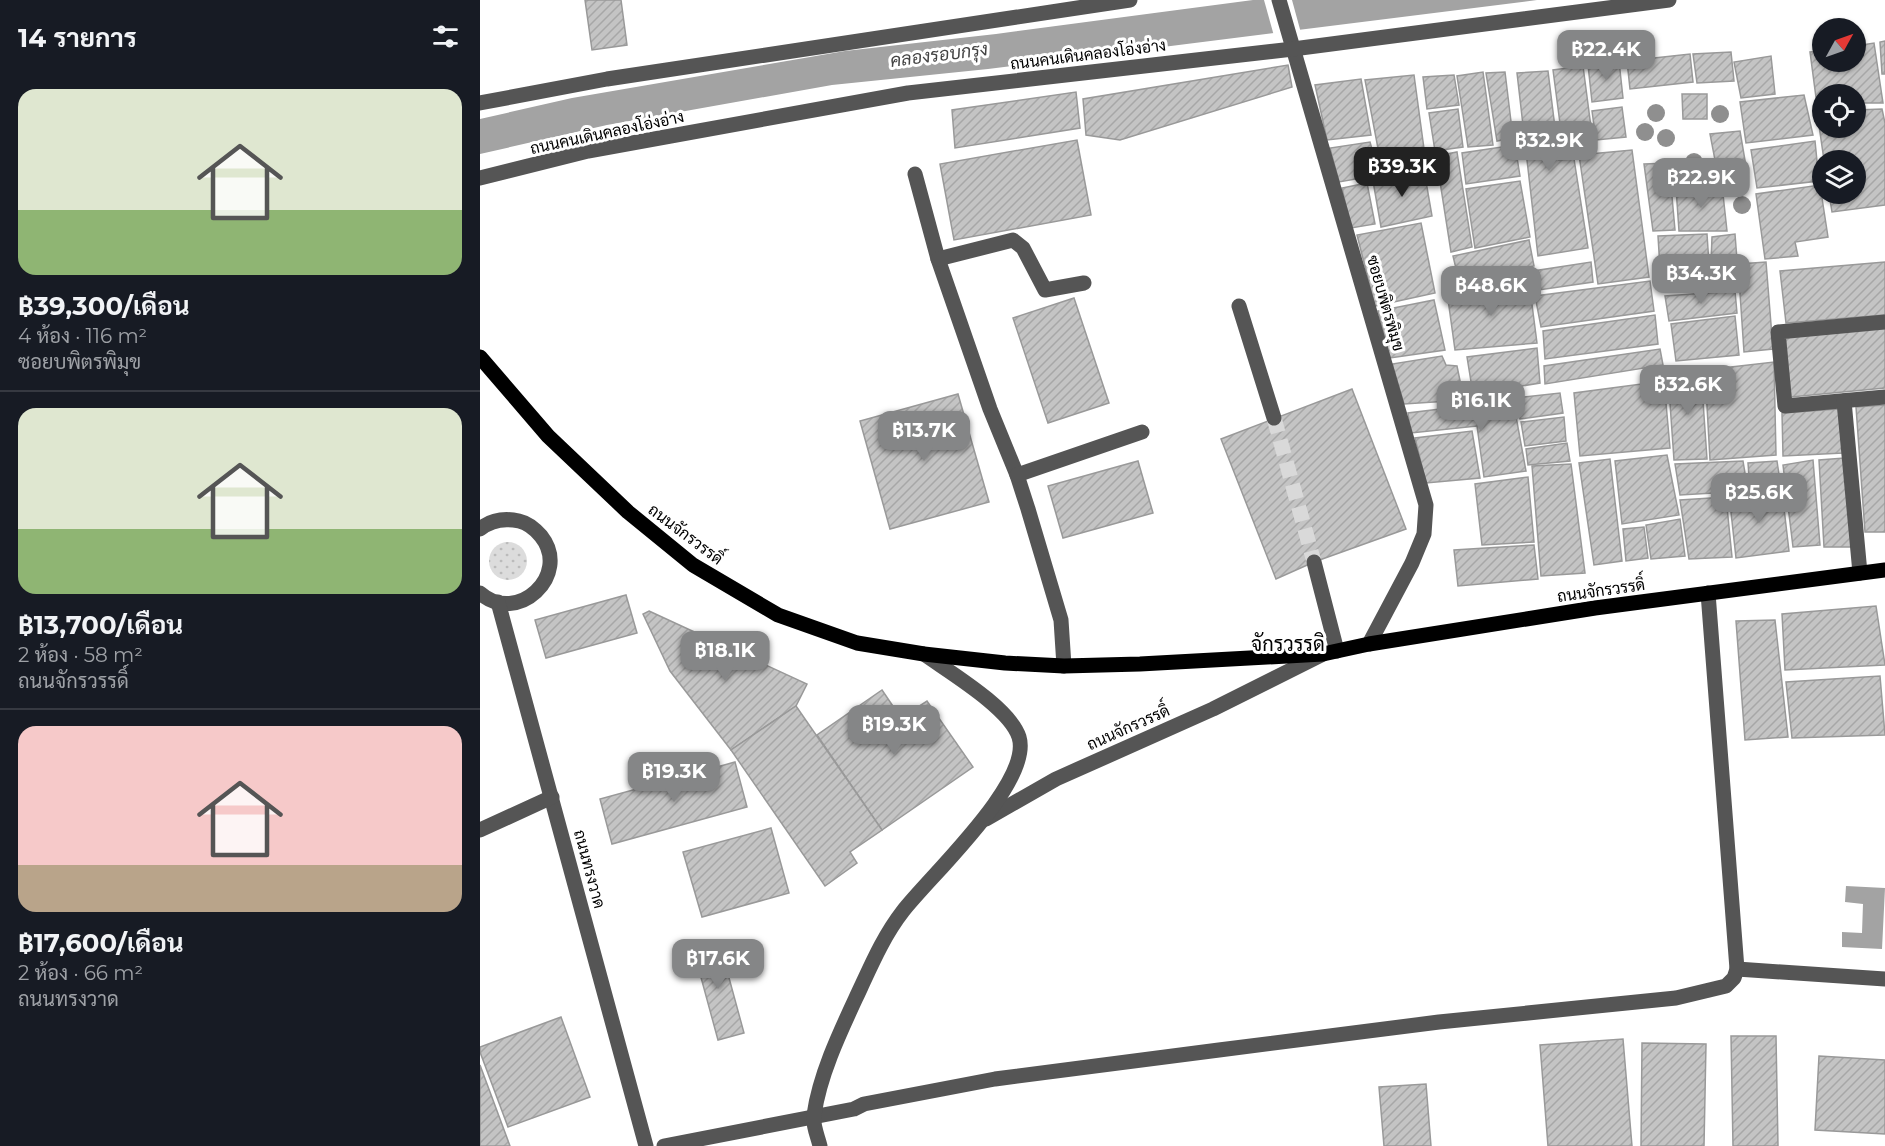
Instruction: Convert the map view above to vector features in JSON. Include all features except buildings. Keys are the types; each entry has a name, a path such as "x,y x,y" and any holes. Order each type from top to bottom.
{"main road":[{"name":"ถนนจักรวรรดิ์","path":"480,357 548,436 628,512 693,565 777,615 857,643 924,654 1005,663 1064,666 1140,664 1330,652 1369,644 1708,593 1885,570"}],"street":[{"path":"480,103 607,79 1074,4 1130,0"},
{"name":"ซอยบพิตรพิมุข","path":"1279,0 1426,505 1424,534 1412,563 1369,644"},
{"name":"ถนนคนเดินคลองโอ่งอ่าง","path":"480,178 588,151 908,93 1669,0"},
{"path":"915,174 938,259 990,409 1017,474 1061,620 1064,666"},
{"path":"938,259 1013,240 1023,248 1045,290 1084,283"},
{"path":"1239,306 1274,418"},
{"path":"1885,322 1778,332 1785,406 1885,397"},
{"path":"1844,401 1860,573"},
{"path":"1017,474 1142,432"},
{"path":"480,529 495,520 509,519 523,522 535,529 544,540 549,553 550,567 545,581 537,592 525,600 512,604 498,602 480,593"},
{"path":"1314,562 1330,652"},
{"path":"664,1146 854,1109 874,1102 1007,1078 1439,1022 1676,998 1726,986 1734,978 1737,969 1708,593"},
{"name":"ถนนทรงวาด","path":"498,602 646,1146"},
{"name":"ถนนจักรวรรดิ์","path":"981,822 1056,779 1213,709 1330,652"},
{"name":"ถนนจักรวรรดิ์","path":"813,1117 828,1065 845,1022 890,931 903,911 981,822 1007,786 1020,756 1019,738 1012,723 988,700 924,654"},
{"path":"480,830 552,797"},
{"path":"1737,969 1885,979"},
{"path":"813,1117 820,1146"}],"shaded area":[{"path":"508,542 521,548 527,561 521,574 508,580 495,574 489,561 495,548"}],"water":[{"name":"คลองรอบกรุง","path":"1253,0 1537,0 988,69 832,85 607,125 480,154 480,119 572,98 845,51 996,34"},
{"path":"1846,886 1885,888 1882,949 1842,947 1842,932 1862,933 1863,904 1845,902"}],"pier":[{"path":"1264,0 1292,0 1301,33 1274,36"}],"tunnel":[{"path":"1274,418 1314,562"}],"district":[{"name":"จักรวรรดิ","path":"1288,644"}]}
